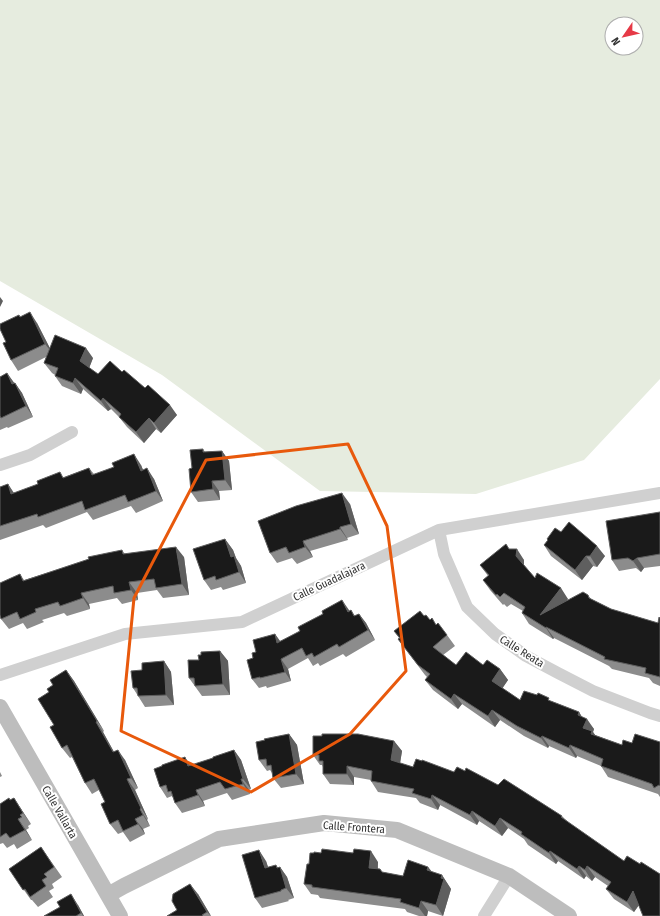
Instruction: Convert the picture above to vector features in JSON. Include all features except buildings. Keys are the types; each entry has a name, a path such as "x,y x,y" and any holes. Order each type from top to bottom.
{"street":[{"path":"0,465 30,455 72,432"},
{"name":"Calle Guadalajara","path":"0,675 124,634 242,622 439,530 660,493"},
{"name":"Calle Reata","path":"439,530 444,554 468,607 495,634 526,656 594,691 660,716"},
{"name":"Calle Vallarta","path":"0,707 120,916"},
{"name":"Calle Frontera","path":"108,895 219,839 324,823 397,830 509,876 569,916"},
{"path":"484,916 509,876"}],"highlighted area":[{"path":"348,444 387,526 406,671 350,734 251,792 121,731 134,598 206,460"}],"shaded area":[{"path":"0,0 660,0 660,379 584,460 476,494 320,491 162,375 0,281"}]}
